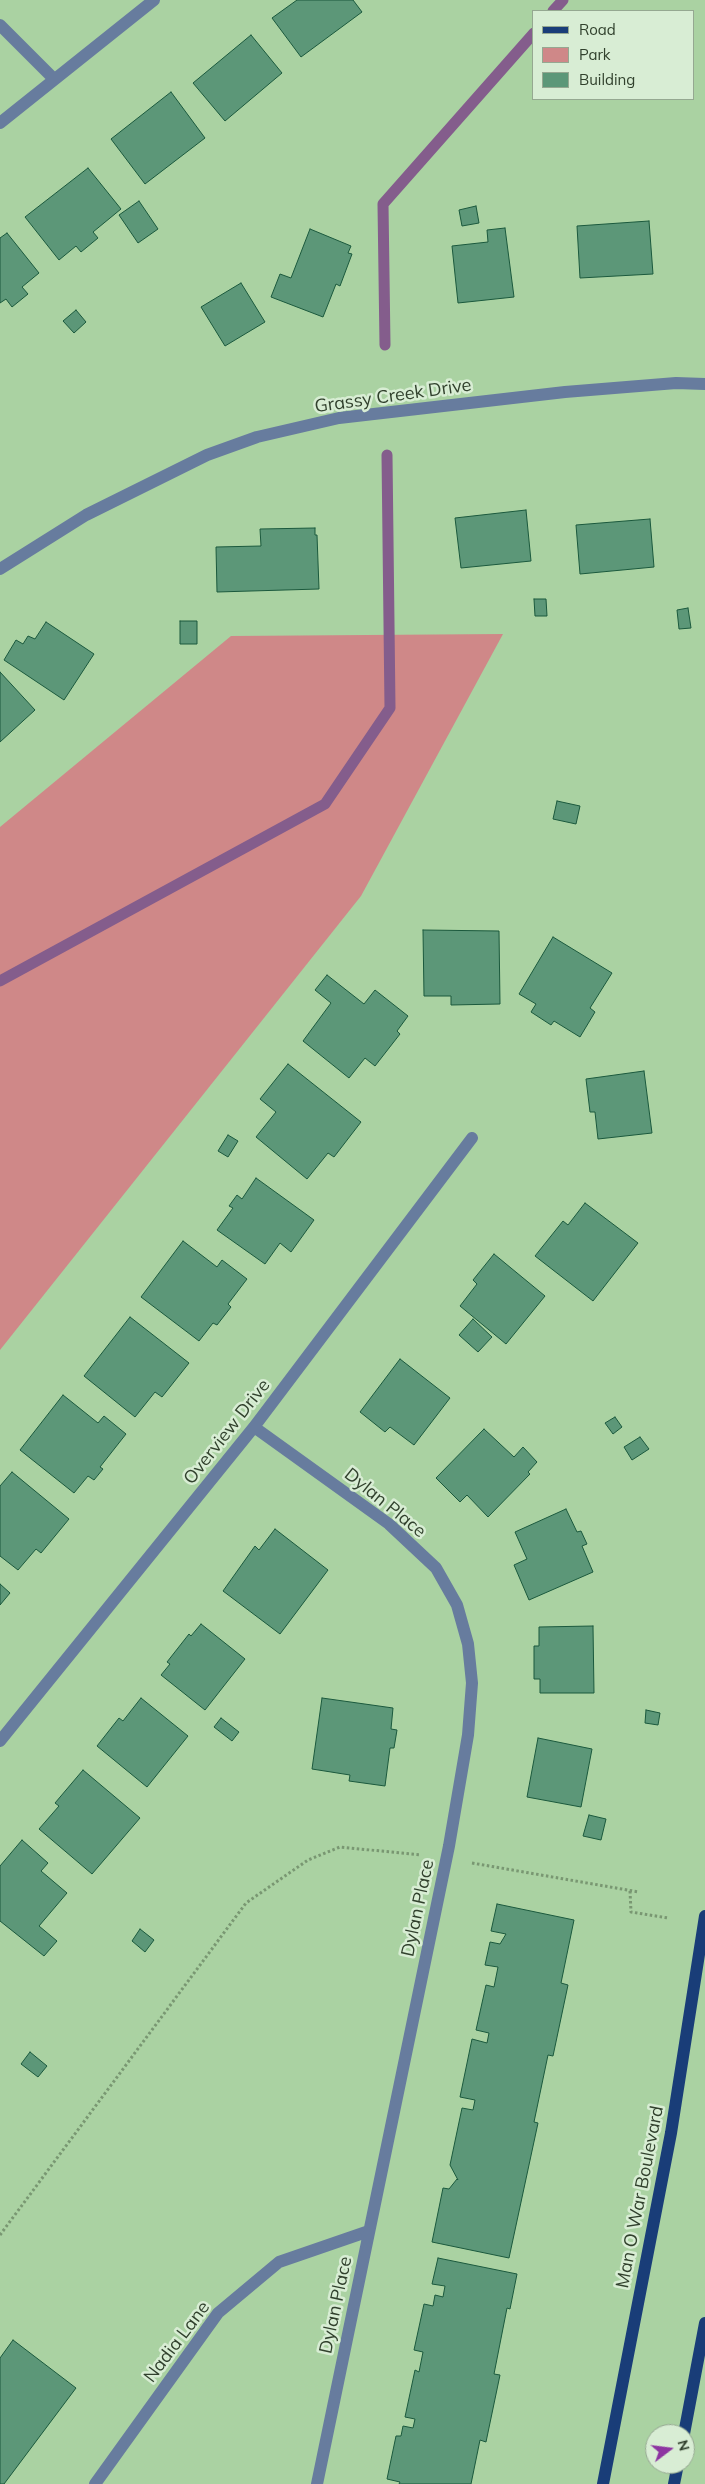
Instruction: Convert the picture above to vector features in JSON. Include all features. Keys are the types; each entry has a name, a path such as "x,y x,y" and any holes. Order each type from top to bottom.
{"main road":[{"name":"Man O War Boulevard","path":"603,2484 671,2133 705,1916"},
{"path":"686,2424 705,2323"}],"street":[{"path":"0,123 53,78 154,0"},
{"path":"0,26 53,78"},
{"name":"Grassy Creek Drive","path":"0,570 86,515 207,455 257,437 348,417 565,392 676,383 705,384"},
{"name":"Overview Drive","path":"0,1741 254,1427 472,1138"},
{"name":"Dylan Place","path":"254,1427 389,1524 436,1568 457,1605 468,1644 472,1683 468,1735 447,1858 317,2484"},
{"name":"Nadia Lane","path":"94,2484 218,2313 279,2262 369,2231"}],"path":[{"path":"0,2235 246,1903 308,1860 340,1847 447,1858 638,1892"},
{"path":"630,1890 631,1912 668,1918"}],"green space":[{"path":"503,634 361,896 0,1350 0,827 231,636"}],"building":[{"path":"297,0 353,0 362,12 301,57 272,18"},
{"path":"251,35 282,73 225,121 193,83"},
{"path":"171,92 205,138 145,184 111,139"},
{"path":"88,168 121,209 93,232 98,238 81,252 76,246 59,260 25,217"},
{"path":"139,201 158,229 138,243 119,215"},
{"path":"476,206 479,223 462,226 459,210"},
{"path":"649,221 653,274 580,278 577,226"},
{"path":"505,228 514,297 458,303 452,246 488,242 487,230"},
{"path":"310,229 351,246 348,253 352,254 340,286 336,284 323,317 271,297 280,274 291,278"},
{"path":"7,233 39,273 22,287 28,294 12,307 6,299 0,303 0,238"},
{"path":"241,283 265,322 225,346 201,307"},
{"path":"76,310 86,322 74,333 63,321"},
{"path":"526,510 531,561 461,568 455,518"},
{"path":"650,519 654,567 580,574 576,525"},
{"path":"315,528 315,535 317,535 319,589 217,592 216,547 261,546 260,529"},
{"path":"534,599 546,599 547,616 535,616"},
{"path":"688,608 691,628 679,629 677,610"},
{"path":"180,621 197,621 197,644 180,644"},
{"path":"46,622 94,654 64,700 4,660 16,640 23,644 28,636 35,639"},
{"path":"0,672 35,710 0,742"},
{"path":"557,801 580,806 576,824 553,819"},
{"path":"423,930 499,931 500,1004 451,1005 451,996 424,996"},
{"path":"553,937 612,973 590,1008 595,1012 580,1037 554,1021 551,1025 531,1012 536,1004 519,994"},
{"path":"327,975 364,1004 375,990 408,1016 397,1031 400,1034 375,1066 365,1058 349,1078 303,1041 331,1003 315,990"},
{"path":"288,1064 361,1122 334,1157 328,1153 307,1179 256,1137 276,1112 260,1099"},
{"path":"644,1071 652,1133 598,1139 595,1112 590,1112 586,1079"},
{"path":"228,1135 238,1141 228,1157 218,1151"},
{"path":"256,1178 314,1220 291,1252 280,1243 265,1264 217,1230 233,1208 229,1206 237,1195 242,1199"},
{"path":"585,1203 638,1243 593,1301 535,1256 563,1221 568,1225"},
{"path":"183,1241 217,1267 222,1260 247,1279 228,1304 231,1307 217,1325 213,1323 199,1341 141,1297"},
{"path":"494,1254 545,1296 506,1344 460,1306 477,1284 473,1280"},
{"path":"130,1317 189,1363 162,1397 155,1392 135,1417 84,1376"},
{"path":"473,1319 492,1337 478,1352 459,1335"},
{"path":"400,1359 450,1398 414,1445 390,1427 385,1432 360,1412"},
{"path":"63,1395 98,1423 104,1416 126,1434 100,1467 103,1469 94,1480 88,1476 74,1493 20,1450"},
{"path":"615,1417 622,1427 613,1434 605,1423"},
{"path":"484,1429 514,1457 523,1447 537,1462 528,1472 530,1474 488,1517 467,1495 460,1502 436,1478"},
{"path":"640,1437 649,1449 632,1460 624,1447"},
{"path":"12,1472 69,1519 41,1553 36,1549 18,1570 0,1556 0,1486"},
{"path":"566,1509 577,1532 581,1531 587,1544 582,1546 593,1572 529,1600 514,1565 527,1559 515,1532"},
{"path":"275,1529 328,1570 280,1634 223,1591 255,1546 259,1550"},
{"path":"0,1584 10,1593 0,1605"},
{"path":"201,1624 245,1659 205,1710 161,1675 170,1664 167,1662 189,1634 191,1636"},
{"path":"593,1626 594,1693 540,1693 540,1679 534,1679 534,1646 539,1646 539,1627"},
{"path":"141,1698 188,1736 147,1787 97,1746 119,1718 123,1721"},
{"path":"322,1698 393,1708 391,1729 397,1730 394,1748 390,1748 385,1786 349,1781 350,1775 312,1769"},
{"path":"646,1710 660,1713 658,1725 645,1723"},
{"path":"221,1718 239,1732 232,1741 214,1727"},
{"path":"538,1738 592,1749 581,1807 527,1797"},
{"path":"83,1770 140,1818 92,1874 39,1829 59,1806 55,1803"},
{"path":"589,1815 606,1819 601,1840 583,1836"},
{"path":"22,1840 48,1863 41,1871 67,1893 39,1926 57,1941 44,1956 0,1921 0,1866"},
{"path":"497,1904 574,1920 561,1983 568,1985 553,2056 548,2055 534,2122 538,2123 509,2258 432,2242 443,2188 449,2189 458,2180 450,2165 462,2108 473,2110 475,2100 460,2097 472,2039 487,2043 489,2033 476,2030 486,1985 494,1987 498,1967 485,1965 490,1942 500,1944 506,1934 491,1931"},
{"path":"140,1929 154,1940 145,1952 132,1941"},
{"path":"30,2052 47,2066 38,2077 21,2064"},
{"path":"438,2258 517,2274 510,2309 507,2308 494,2374 500,2375 486,2442 480,2440 471,2484 399,2484 400,2482 387,2479 396,2436 401,2436 403,2426 413,2428 415,2419 405,2417 415,2370 419,2372 423,2352 414,2350 424,2304 433,2306 435,2295 443,2297 445,2286 432,2284"},
{"path":"13,2340 76,2388 4,2484 0,2484 0,2358"}],"waterway":[{"path":"554,10 563,0"},
{"path":"385,345 383,204 532,35"},
{"path":"0,981 325,804 390,708 387,455"}]}
